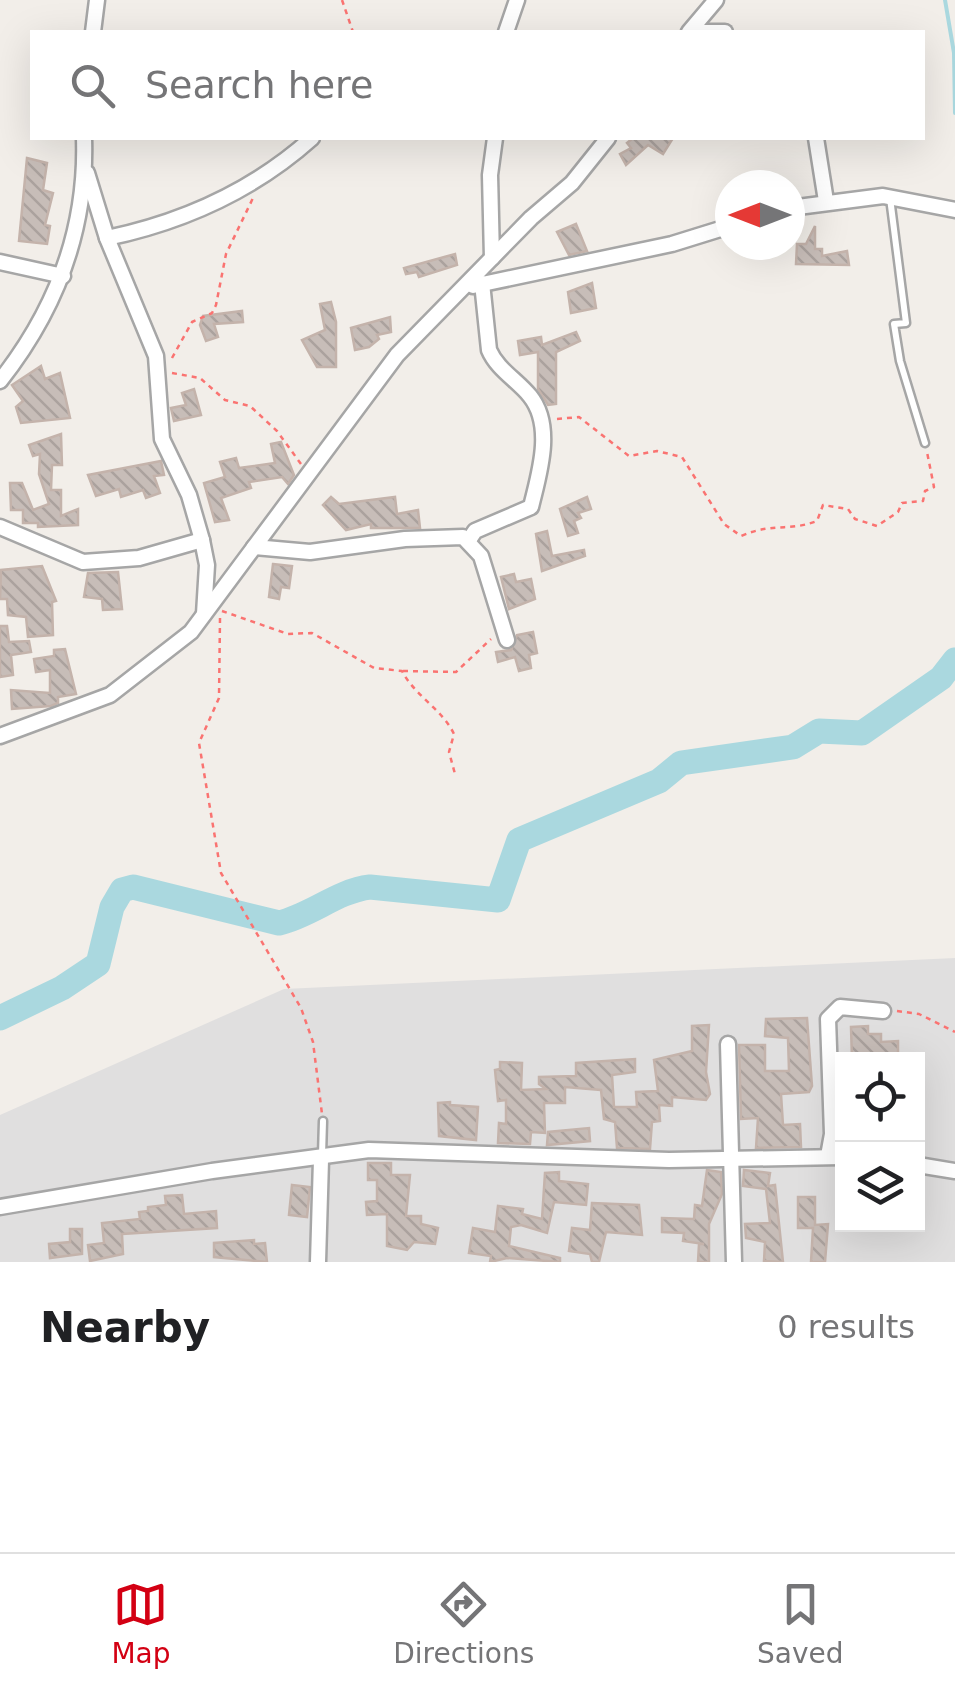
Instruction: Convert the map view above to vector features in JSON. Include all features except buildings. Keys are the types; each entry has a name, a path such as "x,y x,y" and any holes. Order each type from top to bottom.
{"street":[{"path":"93,30 97,0"},
{"path":"507,30 517,0"},
{"path":"690,30 715,2"},
{"path":"84,140 87,173 106,238 148,326 160,379 162,440 190,495 207,565 212,610"},
{"path":"106,238 190,213 260,178 309,140"},
{"path":"492,258 490,175 495,140"},
{"path":"0,736 110,694 174,649 212,610 397,355 572,183 606,140"},
{"path":"816,140 826,201"},
{"path":"0,381 63,276 87,173"},
{"path":"805,205 890,196 955,210"},
{"path":"462,292 482,283 672,244 715,231"},
{"path":"0,262 63,276"},
{"path":"469,540 476,531 530,508 532,489 541,480 540,422 533,399 493,360 482,283"},
{"path":"0,526 83,562 138,558 202,540"},
{"path":"254,548 310,552 405,539 456,536 469,540 486,568 507,640"},
{"path":"0,1208 212,1171 321,1160 369,1150 730,1160 835,1157 828,1019 840,1008 884,1011"},
{"path":"728,1044 734,1262"},
{"path":"318,1262 321,1160"},
{"path":"925,1166 955,1171"}],"lane":[{"path":"890,196 906,323 894,324 900,361 925,443"},
{"path":"321,1160 323,1121"}],"path":[{"path":"342,0 352,30"},
{"path":"160,379 192,322 212,314 226,254 260,178"},
{"path":"160,379 186,372 207,383 224,400 250,406 277,430 308,476"},
{"path":"540,422 579,417 629,456 657,451 682,457 724,524 741,536 770,523 800,527 816,521 823,505 848,509 855,519 877,526 898,512 902,503 923,501 925,491 934,486 925,443"},
{"path":"323,1121 313,1042 301,1008 222,873 199,743 219,698 212,610 288,634 312,633 374,668 402,671 456,672 490,641 500,616"},
{"path":"402,671 408,682 447,720 454,734 449,752 454,774"},
{"path":"884,1011 919,1014 955,1032"}],"shaded area":[{"path":"955,958 955,1262 0,1262 0,1115 284,989"}],"waterway":[{"path":"945,0 954,53 955,113"},
{"path":"0,1018 62,988 98,964 112,907 122,890 133,887 279,923 370,887 498,900 519,840 659,781 681,763 793,747 819,731 862,733 941,678 955,660"}]}
